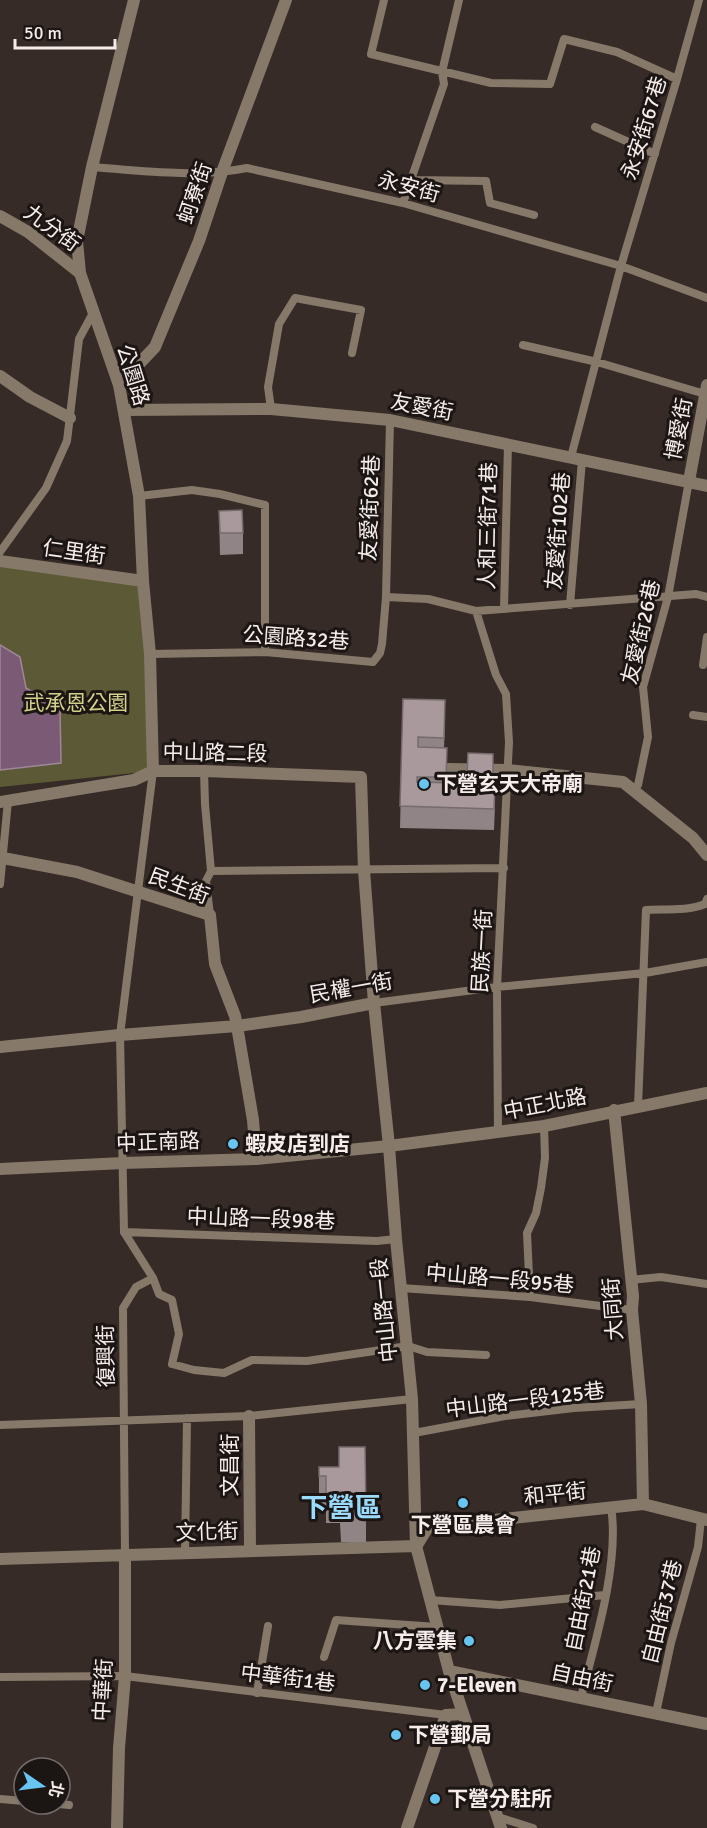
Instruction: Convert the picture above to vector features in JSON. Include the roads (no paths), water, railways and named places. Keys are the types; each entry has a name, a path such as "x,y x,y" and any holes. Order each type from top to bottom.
{"street":[{"name":"公園路","path":"134,0 77,241 80,273 119,385 139,496 143,581 150,654 153,771"},
{"name":"蚵寮街","path":"119,385 155,346 199,241 283,0"},
{"name":"九分街","path":"0,216 28,232 80,273"},
{"path":"0,376 30,397 70,418"},
{"name":"博愛街","path":"689,481 706,390"},
{"name":"友愛街","path":"125,410 271,409 390,420 707,486"},
{"name":"仁里街","path":"0,561 143,581"},
{"path":"448,769 507,770 623,782 693,838 707,855"},
{"name":"中山路二段","path":"4,801 134,780 153,771 361,777"},
{"name":"中山路一段","path":"361,777 364,870 374,1003 412,1399 416,1546 449,1671 499,1822"},
{"name":"民生街","path":"1,858 77,872 210,915 215,964 237,1026 253,1120 256,1159"},
{"name":"民權一街","path":"0,1047 237,1026 374,1003"},
{"name":"中正北路","path":"389,1146 544,1126 707,1093"},
{"name":"大同街","path":"614,1110 633,1296 632,1310 641,1404 643,1504"},
{"name":"中正南路","path":"0,1170 256,1159 389,1146"},
{"name":"文昌街","path":"249,1416 250,1550"},
{"name":"和平街","path":"416,1546 428,1527 643,1504 704,1520"},
{"name":"文化街","path":"0,1559 416,1546"},
{"name":"中華街","path":"117,1828 119,1748 125,1676 125,1555"},
{"name":"自由街","path":"449,1671 707,1724"},
{"path":"407,1828 446,1715 462,1714"}],"lane":[{"path":"384,0 371,54 491,83 550,84 564,39 617,52 678,79"},
{"path":"403,203 413,180 444,84 442,72 459,0"},
{"name":"永安街67巷","path":"597,362 621,266 678,79 699,0"},
{"path":"595,127 655,154"},
{"name":"永安街","path":"93,167 222,172 247,168 403,203 621,266 707,298"},
{"path":"413,180 486,181 490,203 534,215"},
{"path":"271,409 268,387 279,324 295,298 362,310 352,353"},
{"path":"0,552 46,488 67,441 79,339 93,313"},
{"path":"523,345 706,390"},
{"name":"友愛街102巷","path":"570,605 577,459 597,362"},
{"name":"友愛街62巷","path":"386,597 390,420"},
{"name":"人和三街71巷","path":"504,609 508,444"},
{"name":"友愛街26巷","path":"633,790 638,784 648,736 643,687 668,597 689,481"},
{"path":"139,496 192,490 265,505 265,652"},
{"name":"人和三街71巷","path":"386,597 428,599 476,611 696,594 707,597"},
{"name":"公園路32巷","path":"150,654 265,652 373,662 380,653 382,644 386,597"},
{"name":"民族一街","path":"476,611 496,675 506,693 509,742 497,987 498,1133"},
{"path":"703,664 707,637"},
{"path":"693,715 707,717"},
{"path":"153,771 120,1035 124,1232 153,1278 159,1294 172,1300 179,1334 172,1364 194,1370 224,1373 252,1360 307,1360 408,1346 427,1352 486,1355"},
{"path":"204,771 211,871 206,881 210,915"},
{"path":"0,884 4,801"},
{"path":"211,871 504,868"},
{"path":"638,1106 646,910 693,909 705,904 707,899"},
{"name":"民權一街","path":"374,1003 497,987 645,973 707,962"},
{"path":"530,1297 527,1233 536,1213 541,1188 545,1158 544,1126"},
{"name":"中山路一段98巷","path":"124,1232 377,1241 396,1239"},
{"path":"630,1280 662,1277 707,1284"},
{"name":"復興街","path":"125,1555 123,1308 136,1287 153,1278"},
{"name":"中山路一段95巷","path":"401,1288 530,1297 632,1310"},
{"path":"0,1425 249,1416 412,1399"},
{"name":"中山路一段125巷","path":"414,1433 505,1416 574,1408 641,1404"},
{"path":"184,1553 187,1418"},
{"name":"自由街21巷","path":"580,1697 605,1595 612,1546 611,1507"},
{"name":"自由街37巷","path":"656,1713 670,1643 704,1520"},
{"path":"430,1600 500,1605 605,1595"},
{"path":"324,1657 336,1620 437,1627"},
{"path":"257,1693 268,1626"},
{"name":"中華街1巷","path":"0,1677 125,1676 446,1715"},
{"path":"499,1822 533,1828"}],"place":[{"name":"下營玄天大帝廟","path":"424,784"},
{"name":"蝦皮店到店","path":"233,1144"},
{"name":"下營區農會","path":"463,1503"},
{"name":"八方雲集","path":"469,1641"},
{"name":"7-Eleven","path":"425,1685"},
{"name":"下營郵局","path":"396,1735"},
{"name":"下營分駐所","path":"435,1799"}],"district":[{"name":"下營區","path":"341,1508"}],"park label":[{"name":"武承恩公園","path":"76,703"}]}
